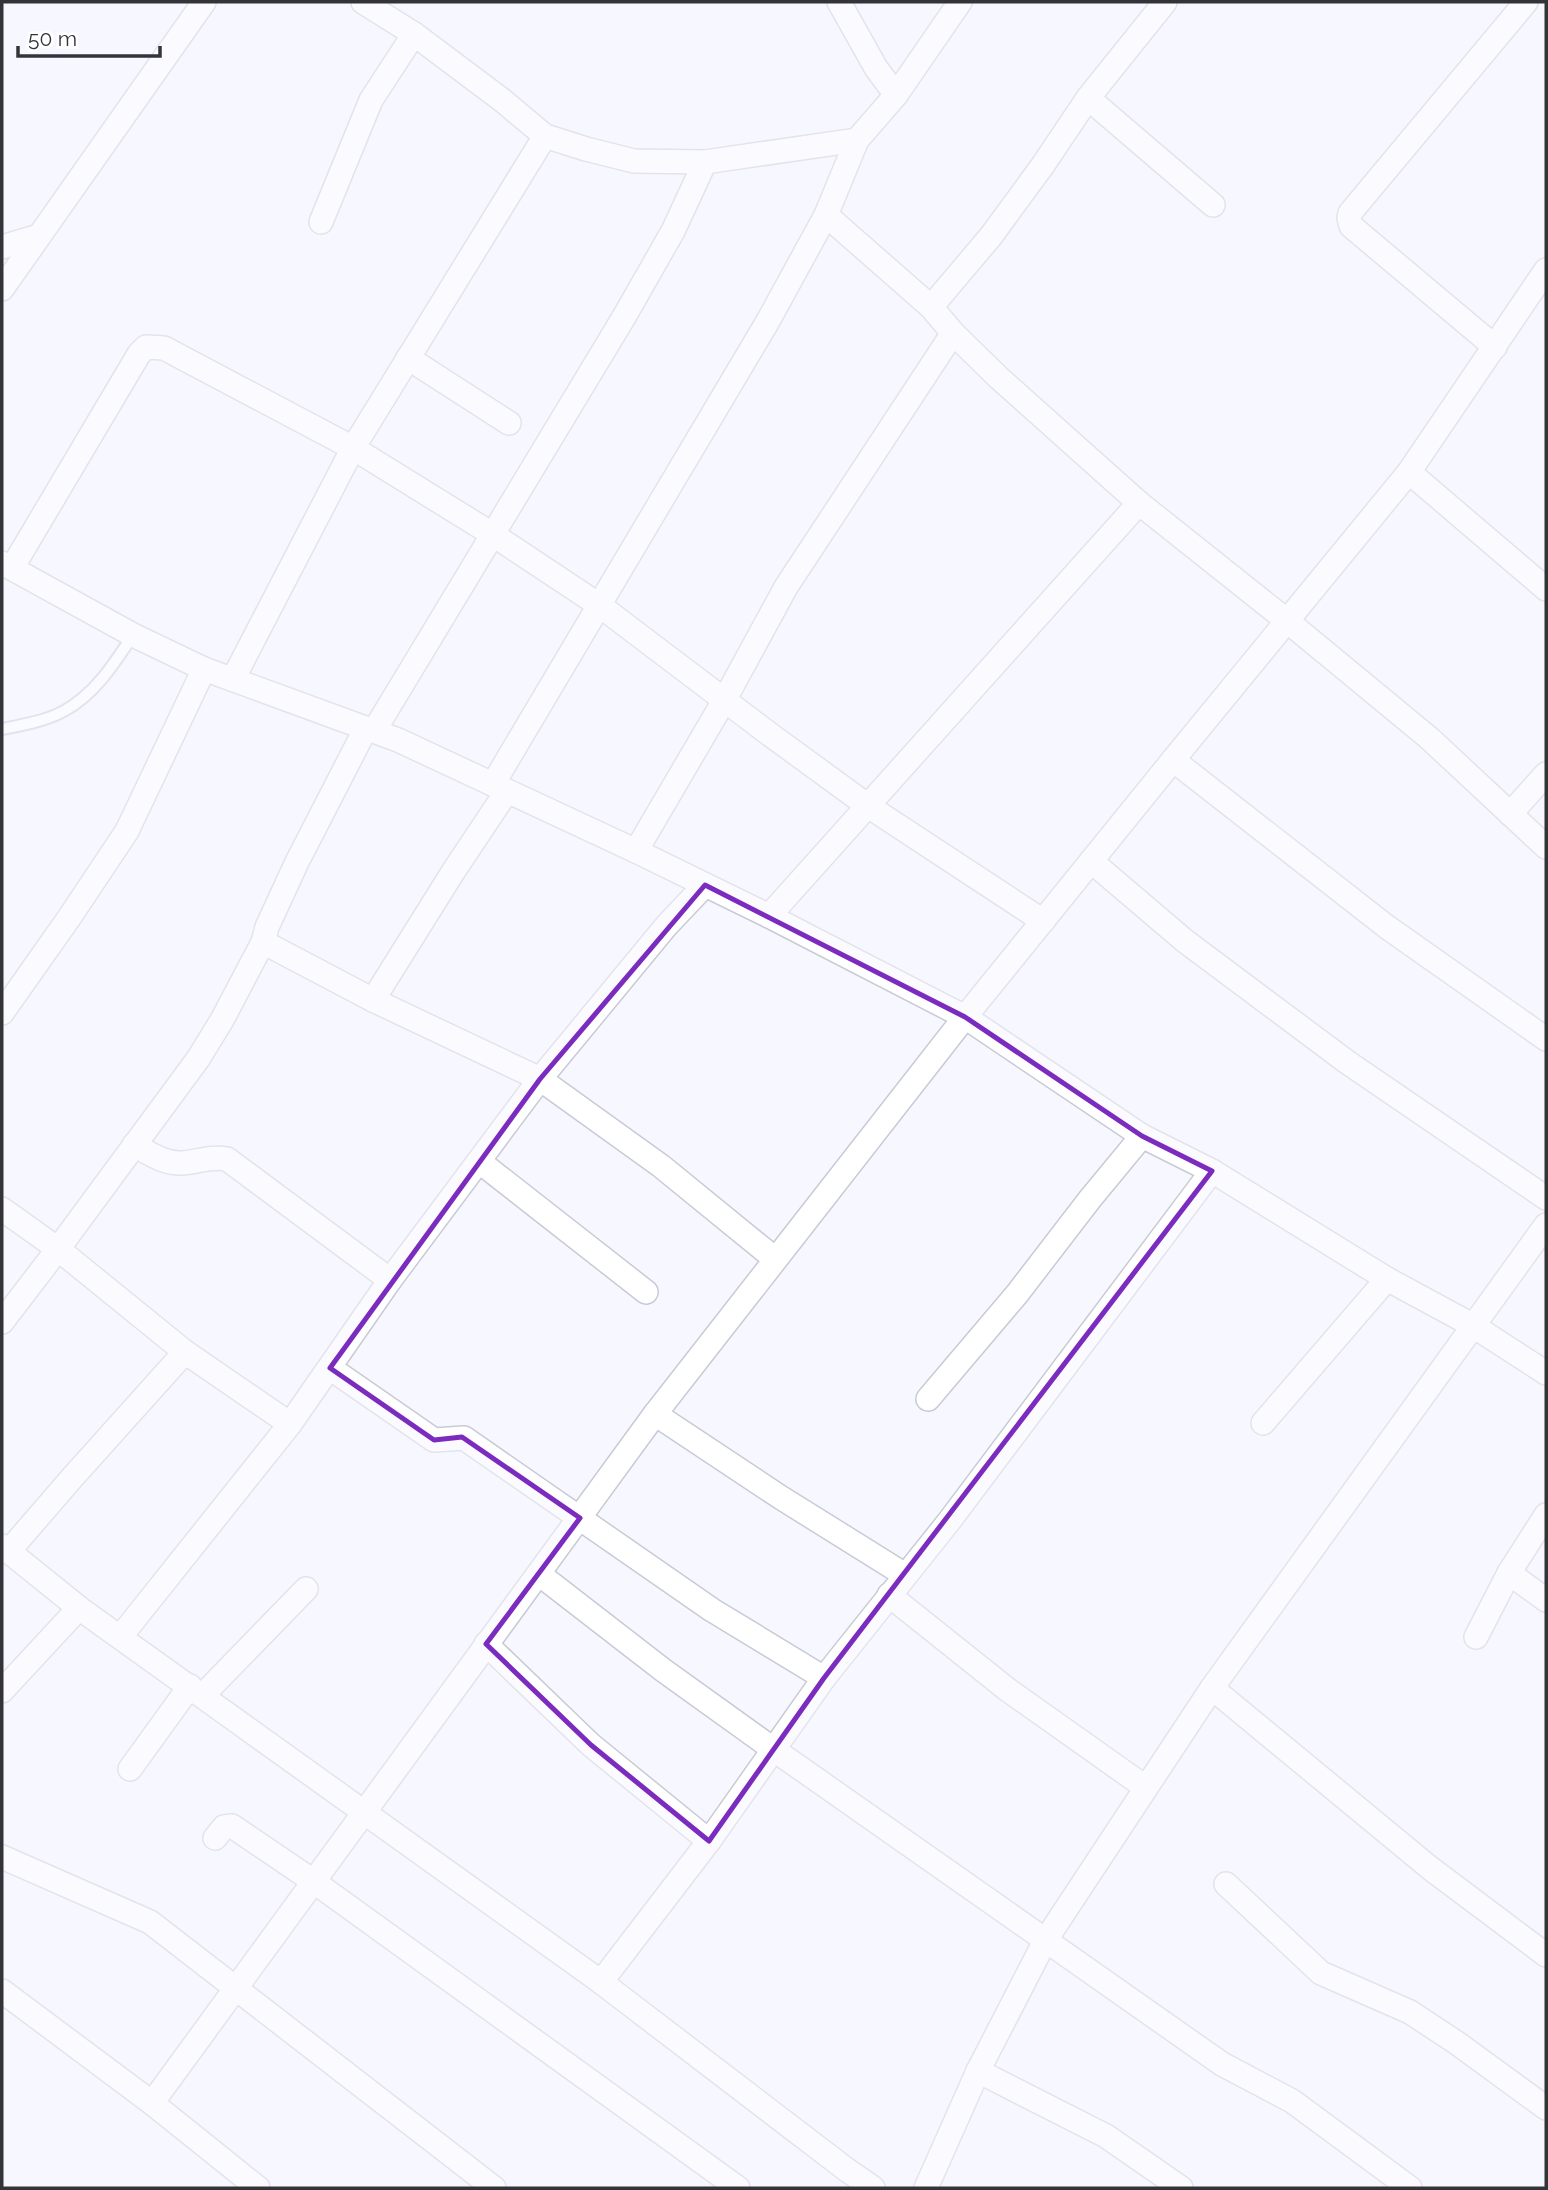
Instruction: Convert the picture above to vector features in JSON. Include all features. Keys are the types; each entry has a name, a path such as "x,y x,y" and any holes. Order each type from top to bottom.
{"street":[{"path":"2,289 204,2"},
{"path":"363,2 414,34 545,136 586,149 634,161 705,162 858,140"},
{"path":"839,2 876,68 896,95"},
{"path":"373,1000 453,872 599,605 768,321 826,215 858,140 896,95 960,2"},
{"path":"931,307 998,226 1088,98 1165,2"},
{"path":"1494,347 1351,226 1349,218 1350,213 1526,2"},
{"path":"321,222 371,100 414,34"},
{"path":"1088,98 1213,205"},
{"path":"233,679 353,448 545,136"},
{"path":"2,1322 198,1059 222,1020 263,942 296,862 370,730 624,317 673,231 705,162"},
{"path":"826,215 931,307 998,377 1139,503 1429,738 1546,847"},
{"path":"2,247 39,236"},
{"path":"152,2103 655,1414 965,1017 1409,472 1546,270"},
{"path":"636,851 725,699 786,587 953,333"},
{"path":"1044,921 868,806 599,605 492,534 353,448 164,348 146,347 139,354 7,566 133,635 204,669 398,740 636,851 965,1017 1142,1136 1212,1171 1387,1279 1472,1325 1546,1373"},
{"path":"408,358 509,423"},
{"path":"1409,472 1546,589"},
{"path":"769,916 1139,503"},
{"path":"2,1013 127,831 204,669"},
{"path":"1173,760 1387,927 1546,1039"},
{"path":"1510,814 1546,774"},
{"path":"1091,861 1185,941 1347,1062 1546,1198"},
{"path":"121,1636 290,1423 390,1280 540,1079 667,925 705,885"},
{"path":"263,942 373,1000 540,1079 662,1166 775,1259"},
{"path":"929,1399 1017,1294 1142,1136"},
{"path":"134,1145 164,1161 180,1163 211,1158 227,1159 390,1280"},
{"path":"480,1162 646,1292"},
{"path":"601,1982 709,1841 824,1678 950,1520 1212,1171"},
{"path":"2,1209 58,1249 186,1352 290,1423"},
{"path":"926,2188 978,2071 1045,1941 1212,1688 1546,1225"},
{"path":"1263,1423 1387,1279"},
{"path":"186,1352 5,1549 79,1608 601,1982 840,2179 873,2188"},
{"path":"330,1368 434,1440 464,1438 712,1610 824,1678"},
{"path":"655,1414 905,1576"},
{"path":"1476,1637 1509,1573 1546,1516"},
{"path":"1509,1573 1546,1600"},
{"path":"538,1574 663,1670 1045,1941 1222,2064 1292,2101 1410,2188"},
{"path":"130,1769 196,1690 306,1589"},
{"path":"889,1595 1008,1690 1145,1787"},
{"path":"2,1691 79,1608"},
{"path":"486,1644 591,1745 709,1841"},
{"path":"1212,1688 1430,1868 1546,1955"},
{"path":"215,1838 225,1827 232,1826 313,1881 738,2188"},
{"path":"2,1857 150,1922 494,2188"},
{"path":"1226,1884 1321,1973 1420,2018 1546,2108"},
{"path":"2,1991 152,2103 258,2188"},
{"path":"978,2071 1106,2136 1181,2188"}],"lane":[{"path":"2,729 63,712 82,699 107,675 133,635"}],"highlighted area":[{"path":"705,885 965,1017 1142,1136 1212,1171 824,1678 709,1841 591,1745 486,1644 580,1518 462,1437 434,1440 330,1368 540,1079"}]}
